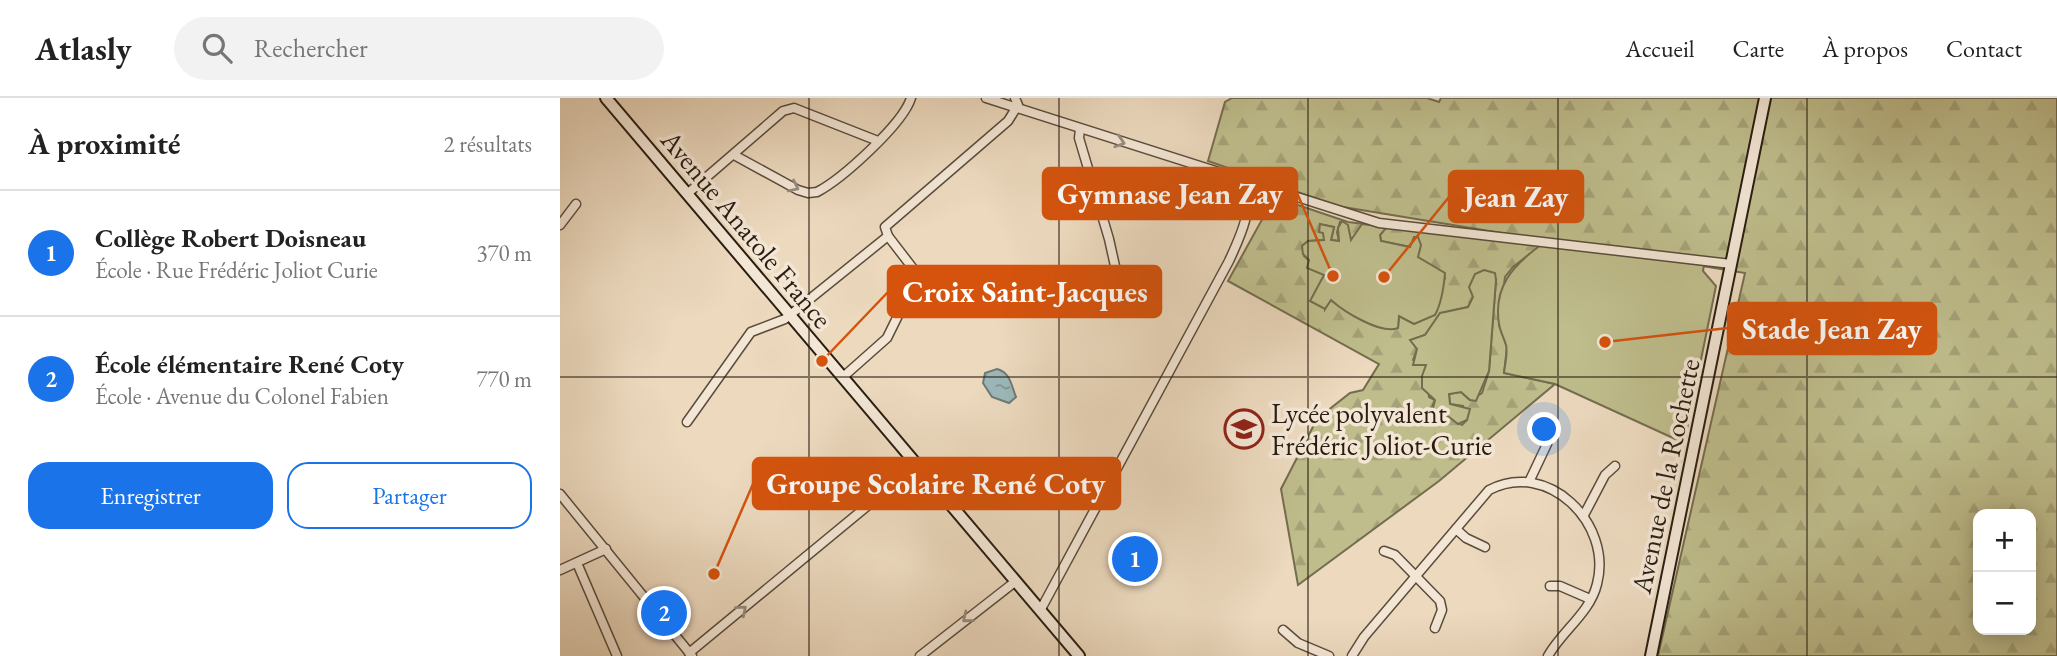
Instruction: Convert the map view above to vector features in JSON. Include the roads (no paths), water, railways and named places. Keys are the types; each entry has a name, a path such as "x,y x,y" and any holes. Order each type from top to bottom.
{"main road":[{"name":"Avenue Anatole France","path":"606,98 1079,656"},
{"name":"Avenue de la Rochette","path":"1651,656 1765,98"}],"street":[{"path":"734,155 808,193 825,188 906,112 911,98"},
{"path":"986,98 1379,223 1731,264"},
{"path":"843,377 887,338 918,275 888,236 885,227 1008,121 1017,108 1015,98"},
{"path":"687,194 783,111 794,108 877,141"},
{"path":"1080,129 1079,138 1109,239 1121,293"},
{"path":"1041,609 1229,261 1243,227 1248,203 1245,180"},
{"path":"1248,203 1272,188"},
{"path":"560,225 576,204"},
{"path":"687,422 751,332 790,315 888,236"},
{"path":"1529,482 1547,444 1550,426"},
{"path":"560,494 690,655 917,466"},
{"path":"1584,514 1605,475 1615,466"},
{"path":"1352,656 1364,637 1418,577 1489,489 1503,482 1529,482 1558,495 1584,514 1596,538 1600,561 1596,589 1548,656"},
{"path":"1456,529 1466,538 1485,547"},
{"path":"560,570 606,550"},
{"path":"1384,551 1395,555 1442,606 1435,628"},
{"path":"577,563 617,656"},
{"path":"920,656 1016,581"},
{"path":"1550,586 1560,586 1590,599"},
{"path":"1283,630 1298,643 1329,656"}],"water":[{"path":"997,369 1008,376 1016,397 1009,403 992,397 983,383 985,373"}],"place":[{"name":"Gymnase Jean Zay","path":"1333,276"},
{"name":"Jean Zay","path":"1384,277"},
{"name":"Stade Jean Zay","path":"1605,342"},
{"name":"Croix Saint-Jacques","path":"822,361"},
{"name":"Lycée polyvalent Frédéric Joliot-Curie","path":"1244,429"},
{"name":"Collège Robert Doisneau","path":"1135,559"},
{"name":"Groupe Scolaire René Coty","path":"714,574"},
{"name":"École élémentaire René Coty","path":"664,613"}]}
